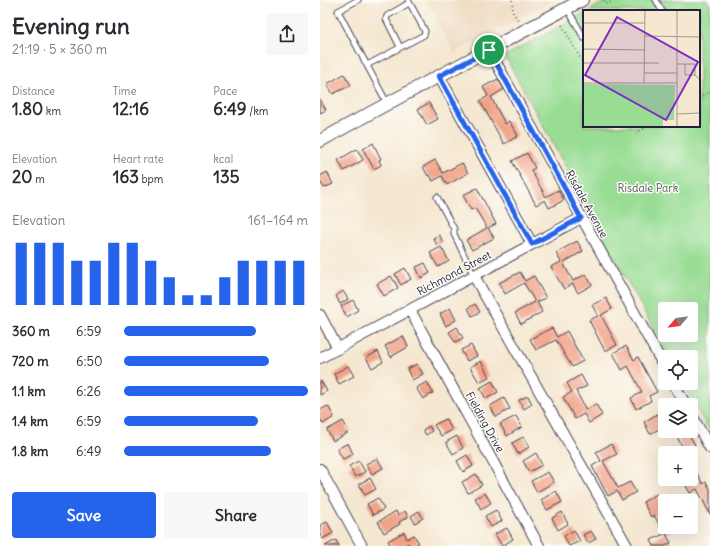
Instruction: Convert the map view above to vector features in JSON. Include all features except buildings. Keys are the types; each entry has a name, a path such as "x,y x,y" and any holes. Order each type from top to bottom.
{"street":[{"path":"320,141 387,103 582,0"},
{"name":"Risdale Avenue","path":"489,50 658,356"},
{"path":"439,76 532,244"},
{"name":"Richmond Street","path":"320,358 581,218"},
{"path":"474,276 627,546"},
{"name":"Fielding Drive","path":"410,310 539,546"},
{"path":"320,315 338,349"},
{"path":"698,427 710,448"},
{"path":"320,469 362,546"}],"lane":[{"path":"358,0 338,11 387,103"},
{"path":"656,0 661,10"},
{"path":"367,65 424,35 425,31 408,2 387,16 386,19 400,47"},
{"path":"567,8 583,36"},
{"path":"437,197 454,228 454,234 474,276"}],"path":[{"path":"512,0 513,12 518,20"},
{"path":"604,0 607,4 615,0"},
{"path":"562,25 583,62"},
{"path":"700,97 710,92"},
{"path":"636,133 646,127"}],"shaded area":[{"path":"426,0 553,0 454,53"}],"green space":[{"name":"Risdale Park","path":"608,0 707,0 710,5 710,432 698,410 698,398 691,398 687,390 698,390 698,350 665,350 661,342 698,342 698,302 658,302 658,337 505,56 583,14 583,127 700,127 700,10 590,10"}],"route":[{"path":"489,50 581,218 532,244 439,76 489,50"}]}
